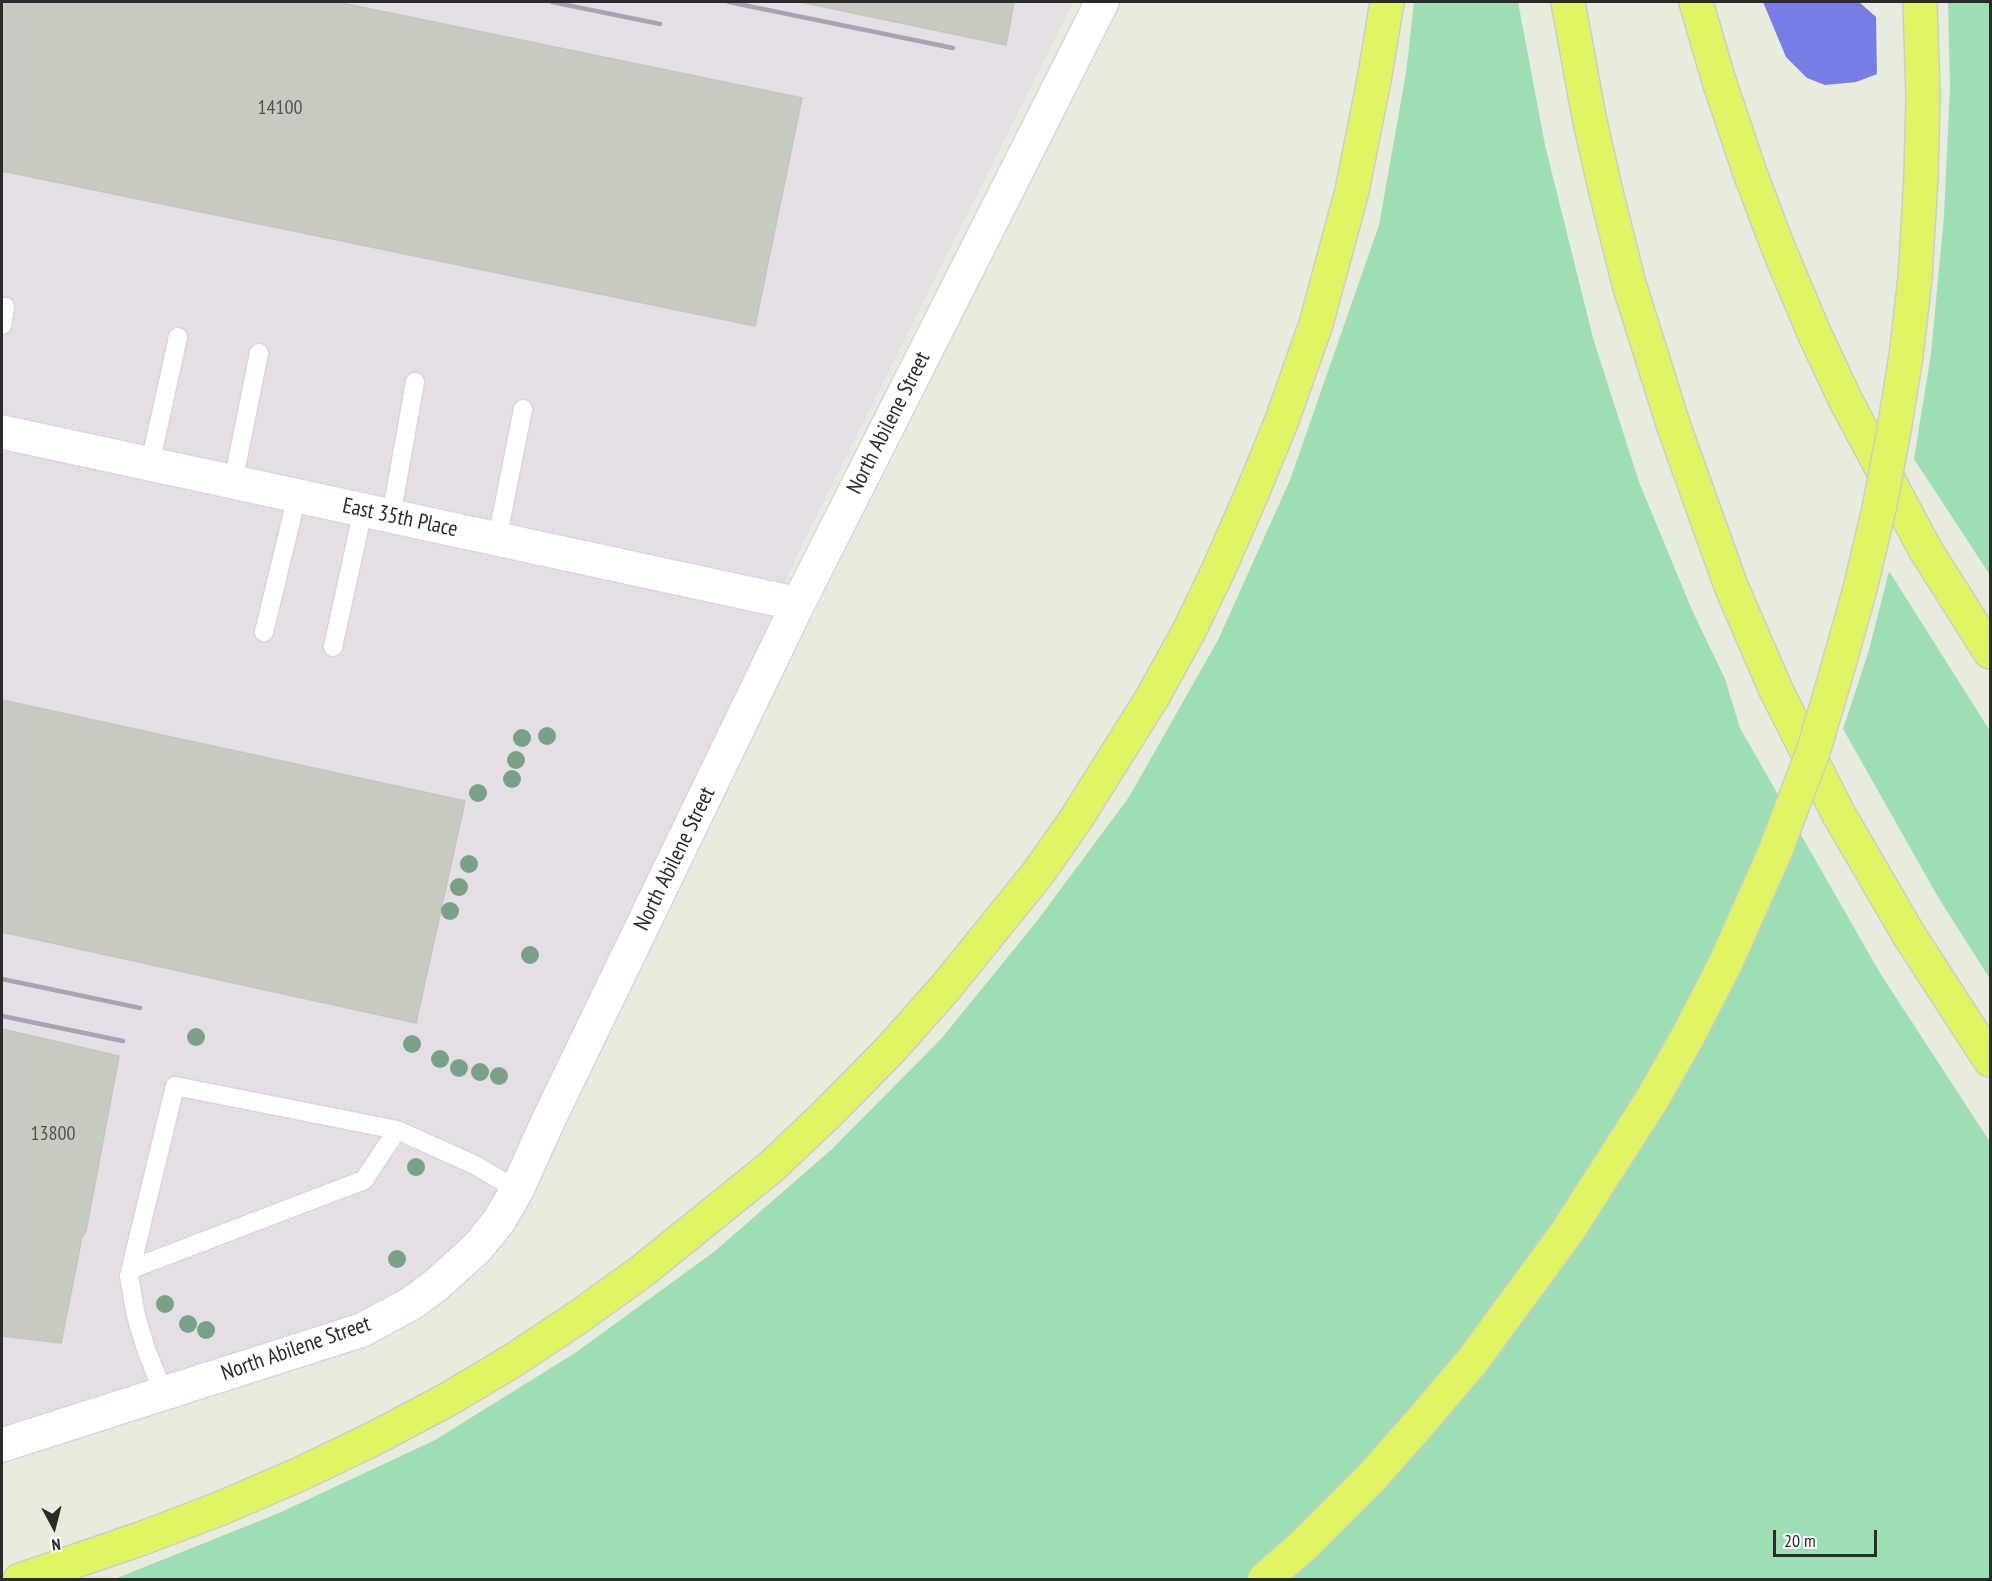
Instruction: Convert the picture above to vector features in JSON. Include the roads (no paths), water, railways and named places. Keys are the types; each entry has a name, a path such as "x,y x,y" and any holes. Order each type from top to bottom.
{"highway":[{"path":"20,1580 140,1539 219,1509 300,1474 445,1401 509,1363 641,1272 771,1167 891,1049 946,987 1040,872 1076,819 1152,698 1189,631 1218,571 1282,420 1316,324 1352,191 1387,2"},
{"path":"1568,2 1589,117 1627,274 1674,427 1731,586 1776,690 1838,813 1909,935 1990,1060"},
{"path":"1696,2 1719,81 1750,173 1815,335 1851,411 1925,549 1990,652"},
{"path":"1264,1580 1305,1544 1371,1478 1423,1419 1473,1360 1567,1232 1651,1101 1688,1036 1726,962 1775,852 1814,749 1843,651 1868,555 1893,436 1916,278 1923,96 1920,2"}],"street":[{"name":"North Abilene Street","path":"2,1445 362,1330 412,1303 435,1286 477,1248 499,1221 517,1190 798,604 1102,2"},
{"name":"East 35th Place","path":"2,432 798,604"}],"lane":[{"path":"150,464 178,337"},
{"path":"233,482 259,354"},
{"path":"333,647 377,513 415,382"},
{"path":"497,540 523,409"},
{"path":"264,632 297,496"},
{"path":"163,1392 136,1316 129,1276 175,1086 397,1130 475,1165 517,1190"},
{"path":"131,1269 364,1180 397,1130"}],"railway":[{"path":"552,2 660,24"},
{"path":"729,2 953,48"},
{"path":"2,979 140,1008"},
{"path":"2,1016 123,1041"}]}
